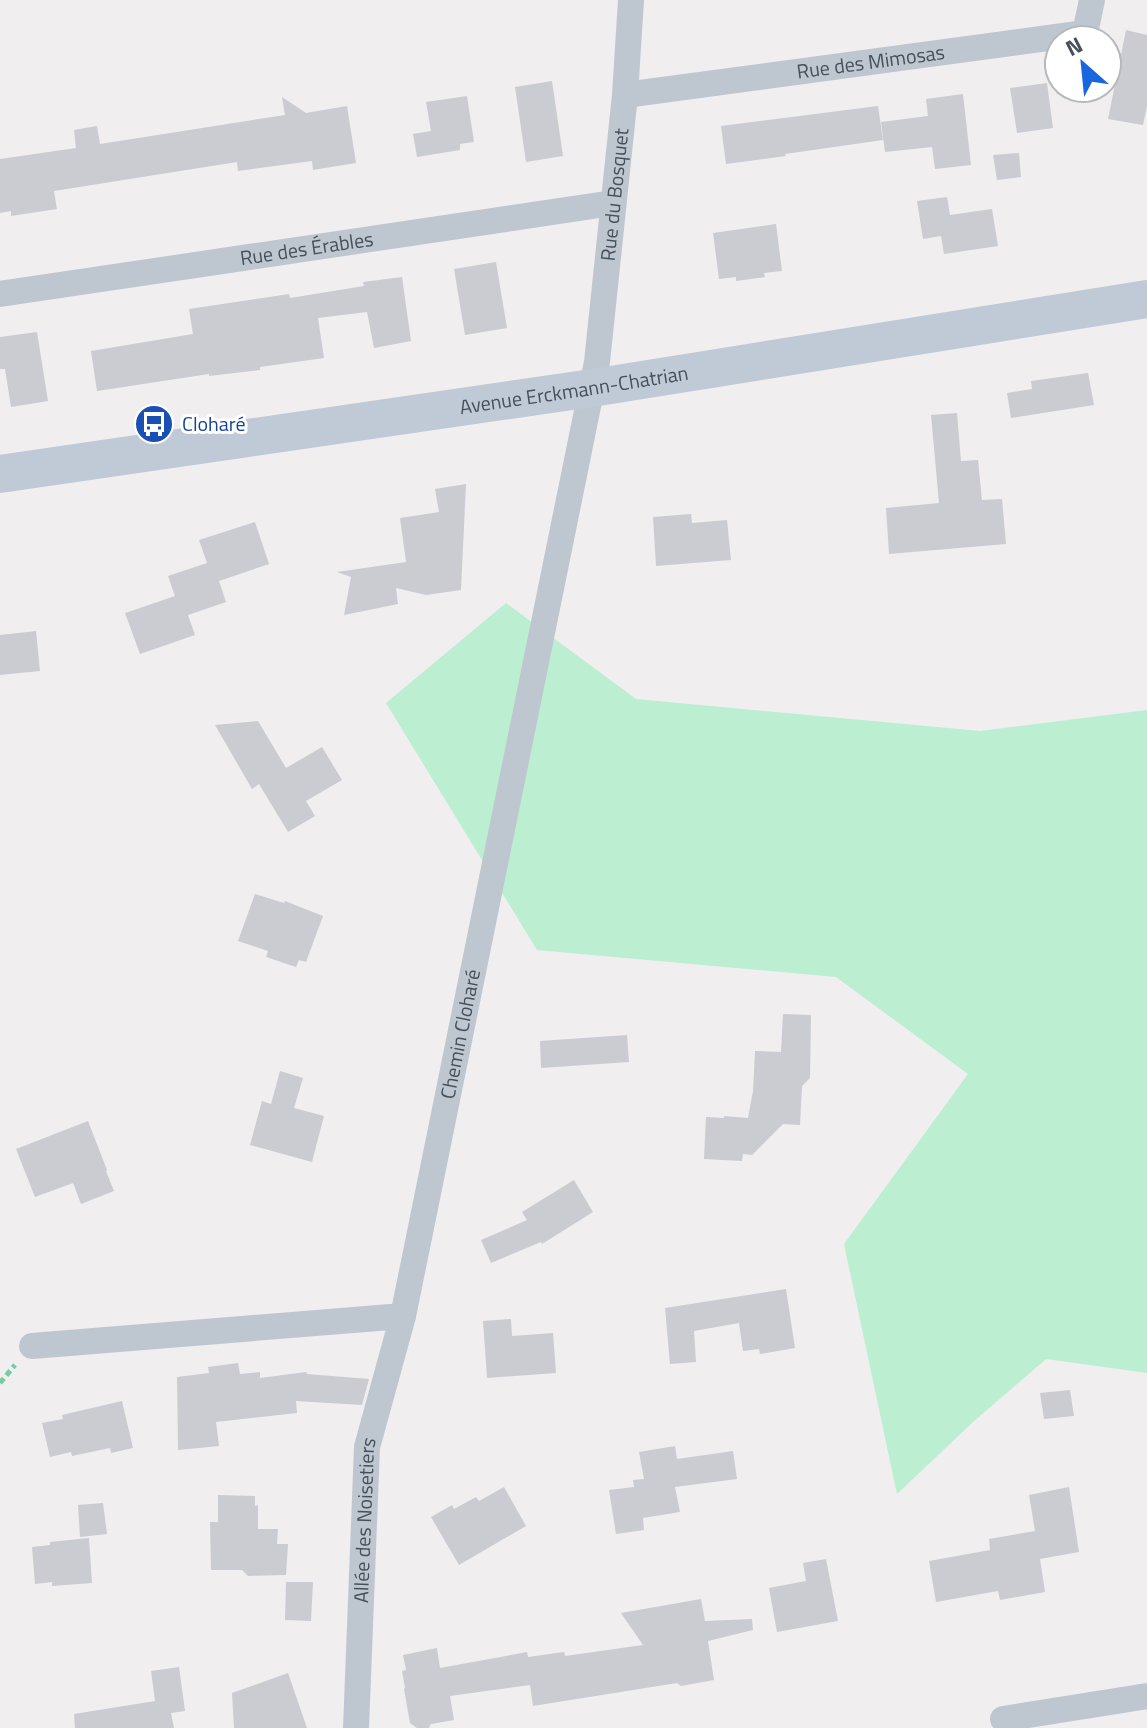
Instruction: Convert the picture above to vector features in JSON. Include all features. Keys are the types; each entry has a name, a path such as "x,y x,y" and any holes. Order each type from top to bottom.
{"street":[{"name":"Rue du Bosquet","path":"592,388 625,95 631,0"},
{"name":"Rue des Mimosas","path":"625,95 1085,33 1092,0"},
{"name":"Rue des Érables","path":"0,294 613,203"},
{"name":"Avenue Erckmann-Chatrian","path":"0,474 592,388 1147,299"},
{"name":"Chemin Cloharé","path":"403,1316 592,388"},
{"path":"32,1346 403,1316"},
{"name":"Allée des Noisetiers","path":"356,1728 367,1447 403,1316"},
{"path":"1003,1719 1147,1696"}],"green space":[{"path":"506,603 636,699 980,731 1147,710 1147,1373 1046,1359 897,1494 844,1244 968,1074 836,977 537,950 386,703"}],"building":[{"path":"1126,30 1147,35 1147,106 1143,125 1108,119 1111,104 1123,104"},
{"path":"552,81 563,156 526,162 515,87"},
{"path":"1043,84 1043,104 1050,104 1053,128 1017,133 1010,88"},
{"path":"963,94 971,165 935,169 932,147 885,152 881,122 928,116 926,99"},
{"path":"467,96 474,142 460,144 460,150 417,157 413,134 431,131 426,102"},
{"path":"282,97 306,113 347,106 356,163 313,170 312,161 238,171 237,162 54,191 57,209 11,216 11,211 0,213 0,159 76,148 74,130 97,126 100,144 285,115"},
{"path":"878,106 883,140 726,164 721,126"},
{"path":"1019,153 1021,177 997,180 993,155"},
{"path":"947,197 950,215 992,209 998,246 944,254 941,236 923,239 917,201"},
{"path":"776,224 782,271 736,281 736,277 719,279 713,233"},
{"path":"496,262 507,328 465,335 454,269"},
{"path":"402,277 411,341 374,348 367,312 318,318 324,358 260,367 260,370 209,374 97,391 91,351 193,334 189,309 289,294 290,298"},
{"path":"37,332 48,401 11,407 5,369 0,369 0,337"},
{"path":"1088,373 1094,405 1011,418 1007,393 1032,389 1031,381"},
{"path":"957,413 961,461 978,460 982,500 1002,499 1006,544 889,554 886,508 939,503 931,415"},
{"path":"466,484 461,590 426,595 396,588 398,604 344,615 351,577 337,572 406,562 400,518 439,512 435,489"},
{"path":"691,514 692,523 727,520 731,560 656,566 653,517"},
{"path":"255,522 269,564 219,581 226,602 188,615 195,635 140,654 125,613 175,596 168,576 207,563 199,540"},
{"path":"36,631 40,671 0,675 0,635"},
{"path":"258,721 286,768 322,747 342,780 306,801 315,816 288,832 259,784 252,789 215,725"},
{"path":"255,894 285,901 323,916 306,962 299,960 296,967 266,957 268,951 238,941"},
{"path":"783,1014 811,1015 810,1078 802,1086 800,1125 783,1124 752,1155 743,1154 742,1161 704,1159 706,1117 748,1118 755,1051 781,1052"},
{"path":"627,1035 629,1062 541,1068 540,1041"},
{"path":"280,1071 303,1078 294,1108 324,1116 312,1162 250,1145 262,1101 271,1104"},
{"path":"88,1121 114,1191 81,1204 73,1183 35,1197 16,1149"},
{"path":"574,1180 593,1212 542,1244 491,1263 481,1240 527,1220 522,1212"},
{"path":"786,1289 795,1348 760,1354 759,1349 743,1351 739,1323 694,1331 696,1362 670,1364 665,1308"},
{"path":"511,1319 512,1336 553,1333 556,1373 487,1378 483,1321"},
{"path":"238,1363 240,1374 260,1372 260,1378 306,1372 369,1379 362,1405 296,1401 297,1413 216,1422 219,1446 178,1450 177,1377 209,1373 208,1367"},
{"path":"1070,1390 1074,1416 1044,1419 1040,1393"},
{"path":"122,1401 133,1448 111,1453 110,1448 72,1456 71,1452 50,1457 42,1423 63,1419 62,1415"},
{"path":"675,1446 677,1459 733,1451 737,1479 675,1487 680,1512 643,1518 644,1530 616,1534 609,1490 634,1487 633,1480 644,1479 639,1452"},
{"path":"504,1487 526,1526 459,1565 431,1517 452,1505 454,1509 476,1497 479,1501"},
{"path":"1069,1487 1079,1552 1040,1559 1045,1592 1000,1600 998,1591 936,1602 929,1561 990,1550 989,1539 1035,1531 1029,1495"},
{"path":"218,1495 255,1496 258,1529 278,1529 277,1544 288,1544 286,1575 248,1576 242,1570 211,1570 210,1522 218,1522"},
{"path":"103,1503 107,1534 80,1537 78,1505"},
{"path":"89,1538 92,1583 35,1584 32,1547"},
{"path":"826,1559 838,1621 777,1632 769,1588 806,1581 803,1563"},
{"path":"286,1582 313,1582 311,1621 285,1620"},
{"path":"701,1599 705,1621 752,1619 753,1630 708,1641 714,1680 533,1706 530,1685 450,1696 454,1720 431,1724 429,1728 417,1728 410,1723 402,1671 406,1670 403,1655 437,1648 440,1668 527,1652 528,1657 564,1652 565,1656 643,1645 621,1613"},
{"path":"179,1667 185,1711 171,1713 174,1728 75,1728 74,1714 155,1701 151,1671"},
{"path":"288,1673 307,1728 234,1728 232,1693"}],"place":[{"name":"Cloharé","path":"154,424"}]}
